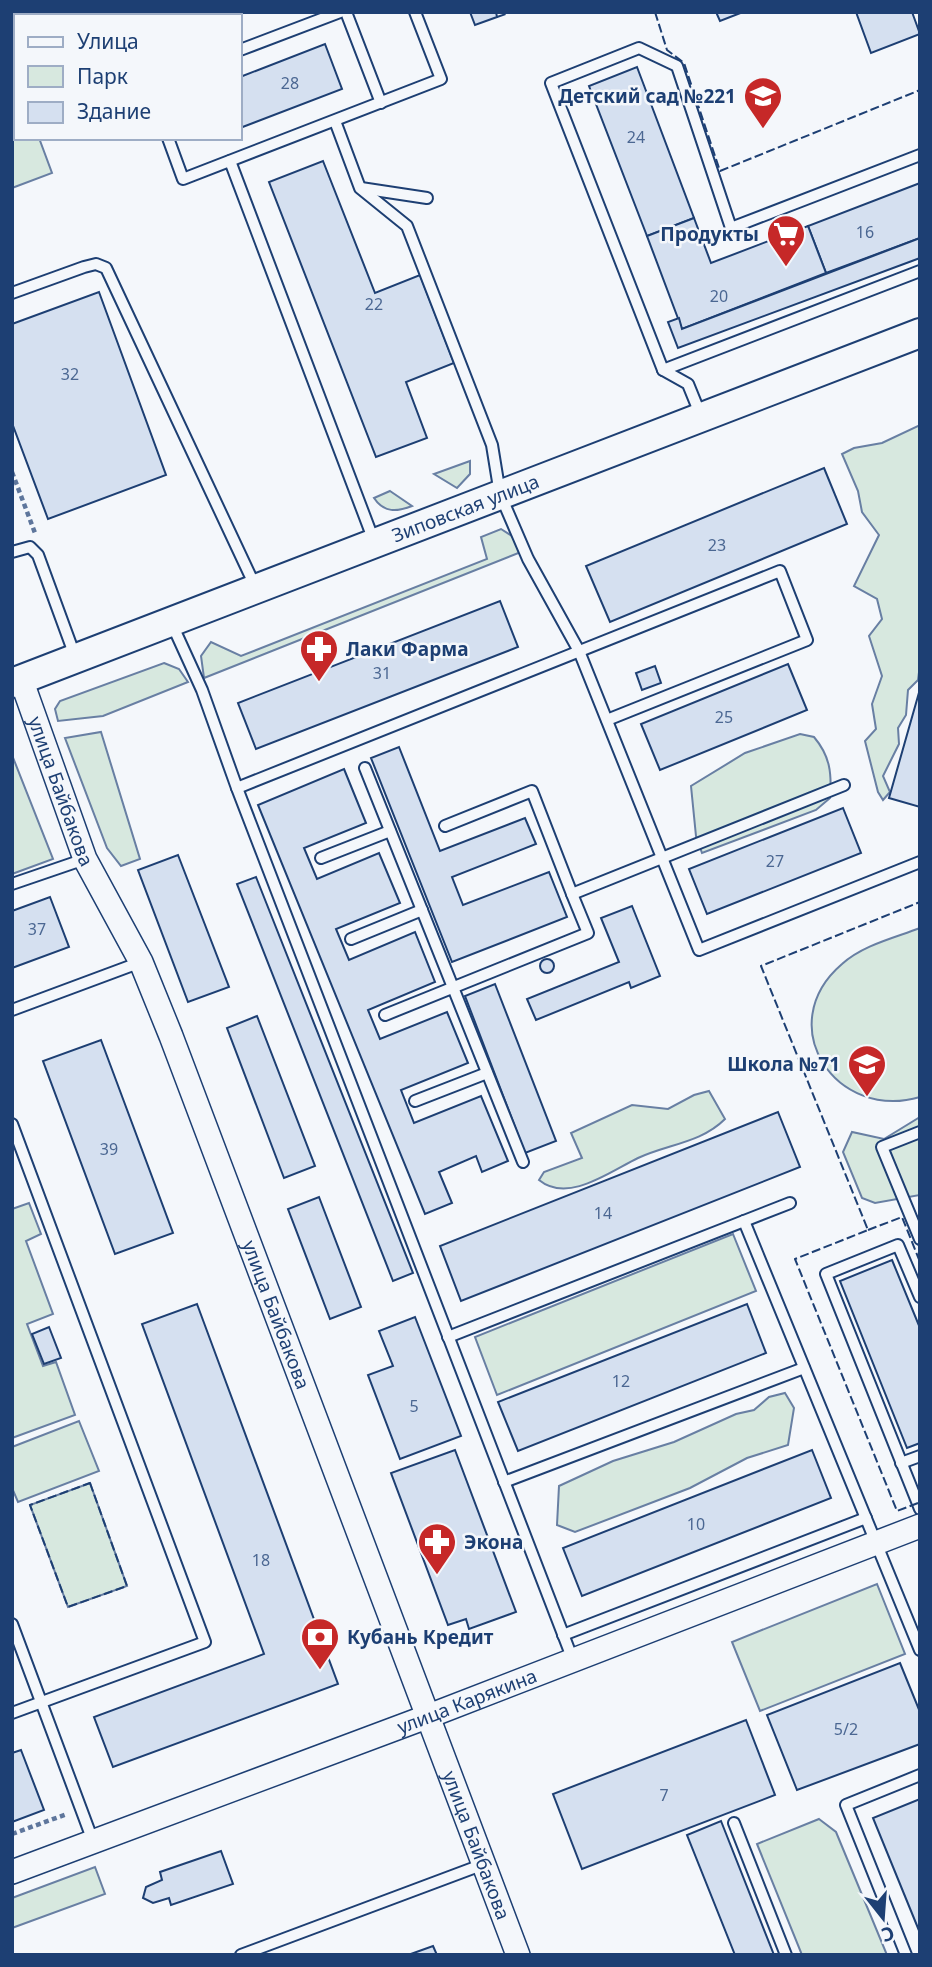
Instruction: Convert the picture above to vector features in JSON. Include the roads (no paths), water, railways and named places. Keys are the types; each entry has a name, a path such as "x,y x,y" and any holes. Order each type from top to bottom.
{"street":[{"name":"Зиповская улица","path":"17,681 920,333"},
{"name":"улица Байбакова","path":"17,681 85,859 141,962 518,1955"},
{"name":"улица Карякина","path":"12,1872 429,1716 920,1526"}],"lane":[{"path":"242,49 340,12"},
{"path":"346,12 381,103"},
{"path":"169,140 183,179 442,79 415,12"},
{"path":"701,416 688,384 663,370 551,83 639,48 677,65 731,228 920,155"},
{"path":"335,121 360,188 407,226 492,445 500,494 528,559 579,651 699,950 920,862"},
{"path":"230,161 374,542"},
{"path":"360,188 427,198"},
{"path":"12,293 84,267 96,264 106,268 256,588"},
{"path":"663,370 920,271"},
{"path":"12,552 30,547 35,551 76,659"},
{"path":"237,788 780,571 807,640 607,720"},
{"path":"171,622 202,690 237,788 573,1660"},
{"path":"365,768 523,1162"},
{"path":"572,894 844,785"},
{"path":"385,1015 588,933 532,791 444,826"},
{"path":"321,858 390,831"},
{"path":"12,884 85,859"},
{"path":"351,939 422,911"},
{"path":"12,1010 141,962"},
{"path":"415,1101 487,1073"},
{"path":"12,1124 205,1642 12,1713"},
{"path":"920,1132 882,1147 920,1239"},
{"path":"448,1337 790,1203"},
{"path":"744,1221 876,1543 916,1631 920,1650"},
{"path":"920,1297 898,1245 826,1274 920,1510"},
{"path":"504,1482 804,1368"},
{"path":"901,1464 920,1456"},
{"path":"563,1635 866,1518"},
{"path":"12,1624 15,1641 41,1702 93,1842"},
{"path":"906,1955 846,1805 920,1775"},
{"path":"734,1823 786,1955"},
{"path":"241,1955 484,1864"}],"place":[{"name":"Детский сад №221","path":"763,130"},
{"name":"Продукты","path":"786,268"},
{"name":"Лаки Фарма","path":"319,683"},
{"name":"Школа №71","path":"867,1098"},
{"name":"Экона","path":"437,1576"},
{"name":"Кубань Кредит","path":"320,1671"}]}
